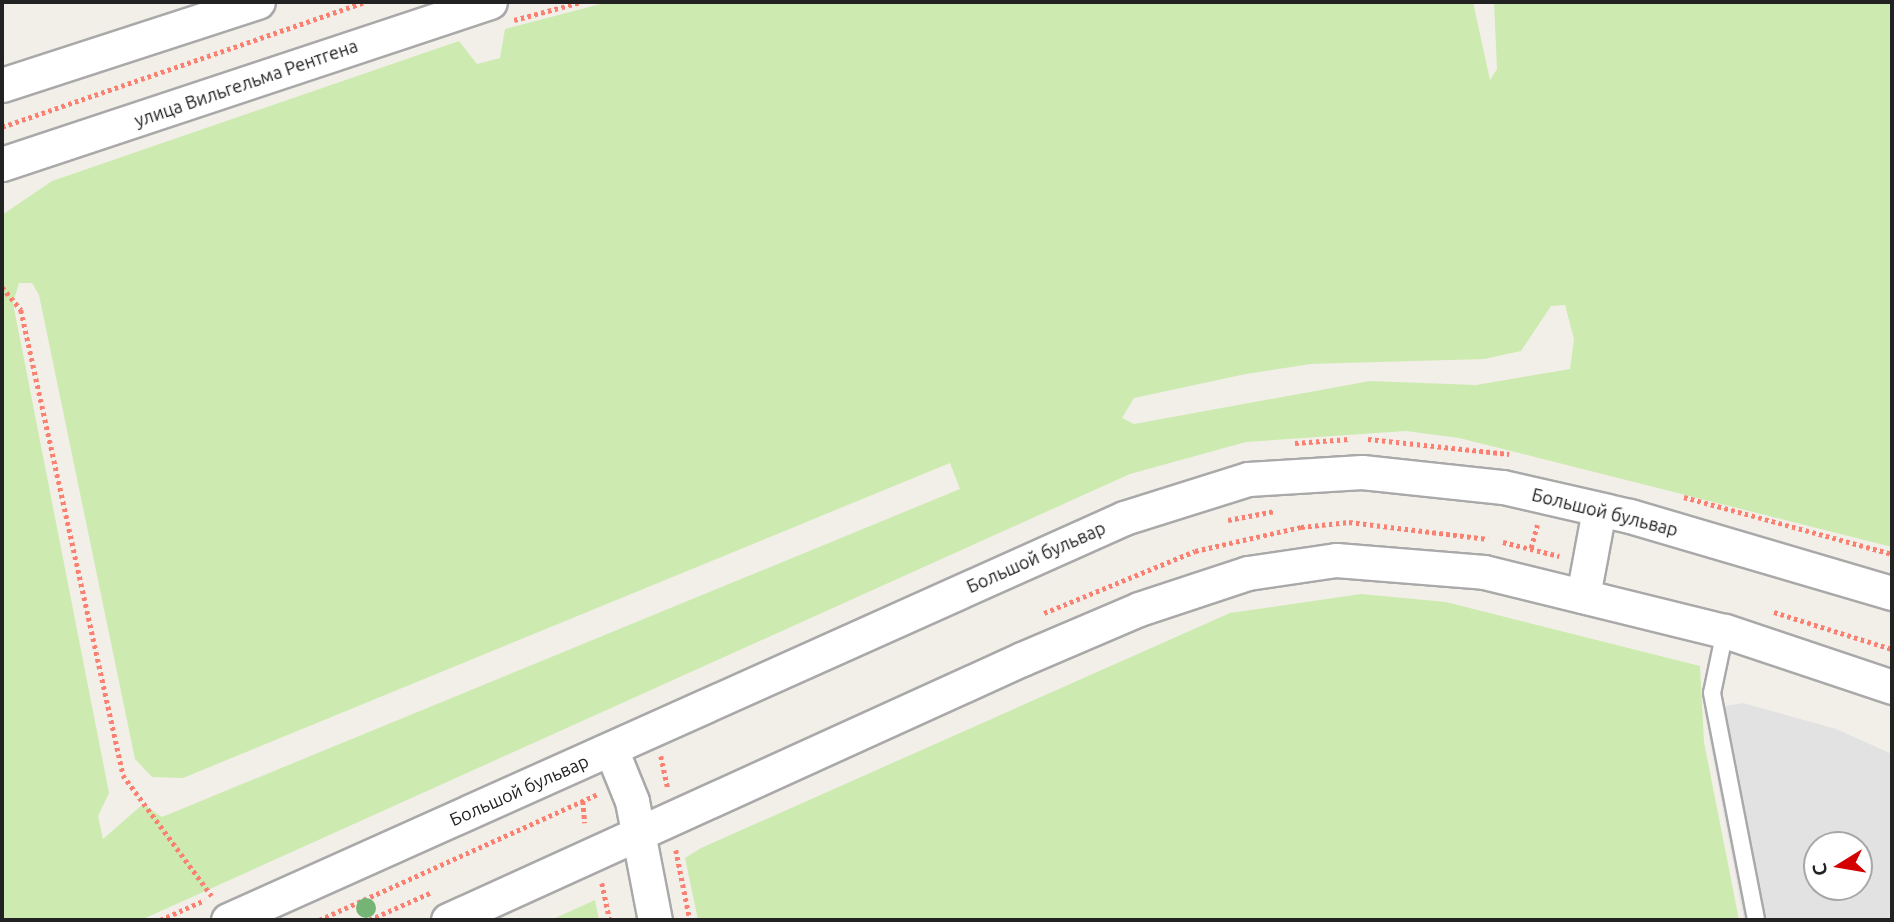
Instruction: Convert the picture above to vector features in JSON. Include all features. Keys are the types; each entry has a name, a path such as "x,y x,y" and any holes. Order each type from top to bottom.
{"street":[{"path":"2,85 258,2"},
{"name":"улица Вильгельма Рентгена","path":"2,164 490,2"},
{"name":"Большой бульвар","path":"222,902 611,749 1124,518 1248,479 1362,471 1503,487 1599,510 1892,593"},
{"path":"1583,596 1599,510"},
{"path":"448,920 1033,654 1139,609 1248,573 1336,560 1405,562 1485,572 1725,631 1892,687"},
{"path":"611,749 639,835 655,920"}],"lane":[{"path":"1725,631 1712,693 1756,920"}],"path":[{"path":"2,127 365,2"},
{"path":"2,287 21,310 123,775 222,902 160,920"},
{"path":"1287,444 1405,439 1520,456"},
{"path":"1675,494 1892,554"},
{"path":"1039,615 1195,551 1325,524 1448,531 1589,563"},
{"path":"1765,610 1892,649"},
{"path":"658,742 669,797"},
{"path":"659,788 679,779"},
{"path":"581,791 587,834"},
{"path":"668,853 687,844"},
{"path":"676,850 690,920"},
{"path":"602,884 610,920"}],"green space":[{"path":"608,2 1473,2 1490,80 1497,69 1494,2 1892,2 1892,547 1459,438 1406,431 1246,442 1130,474 141,920 2,920 2,215 52,181 459,41 477,64 500,58 505,29","holes":["19,283 32,283 39,295 135,759 152,777 183,778 950,463 960,489 162,817 143,804 103,839 98,816 109,793 13,303","1565,305 1574,339 1570,369 1476,385 1370,381 1134,424 1122,418 1134,398 1246,374 1311,364 1484,359 1521,351 1551,306"]},
{"path":"1361,594 1446,602 1700,666 1704,742 1739,920 698,920 685,858 701,848 1230,613"},
{"path":"595,900 599,920 551,920"}],"shaded area":[{"path":"1743,703 1836,729 1892,754 1892,920 1744,920 1704,710"}]}
